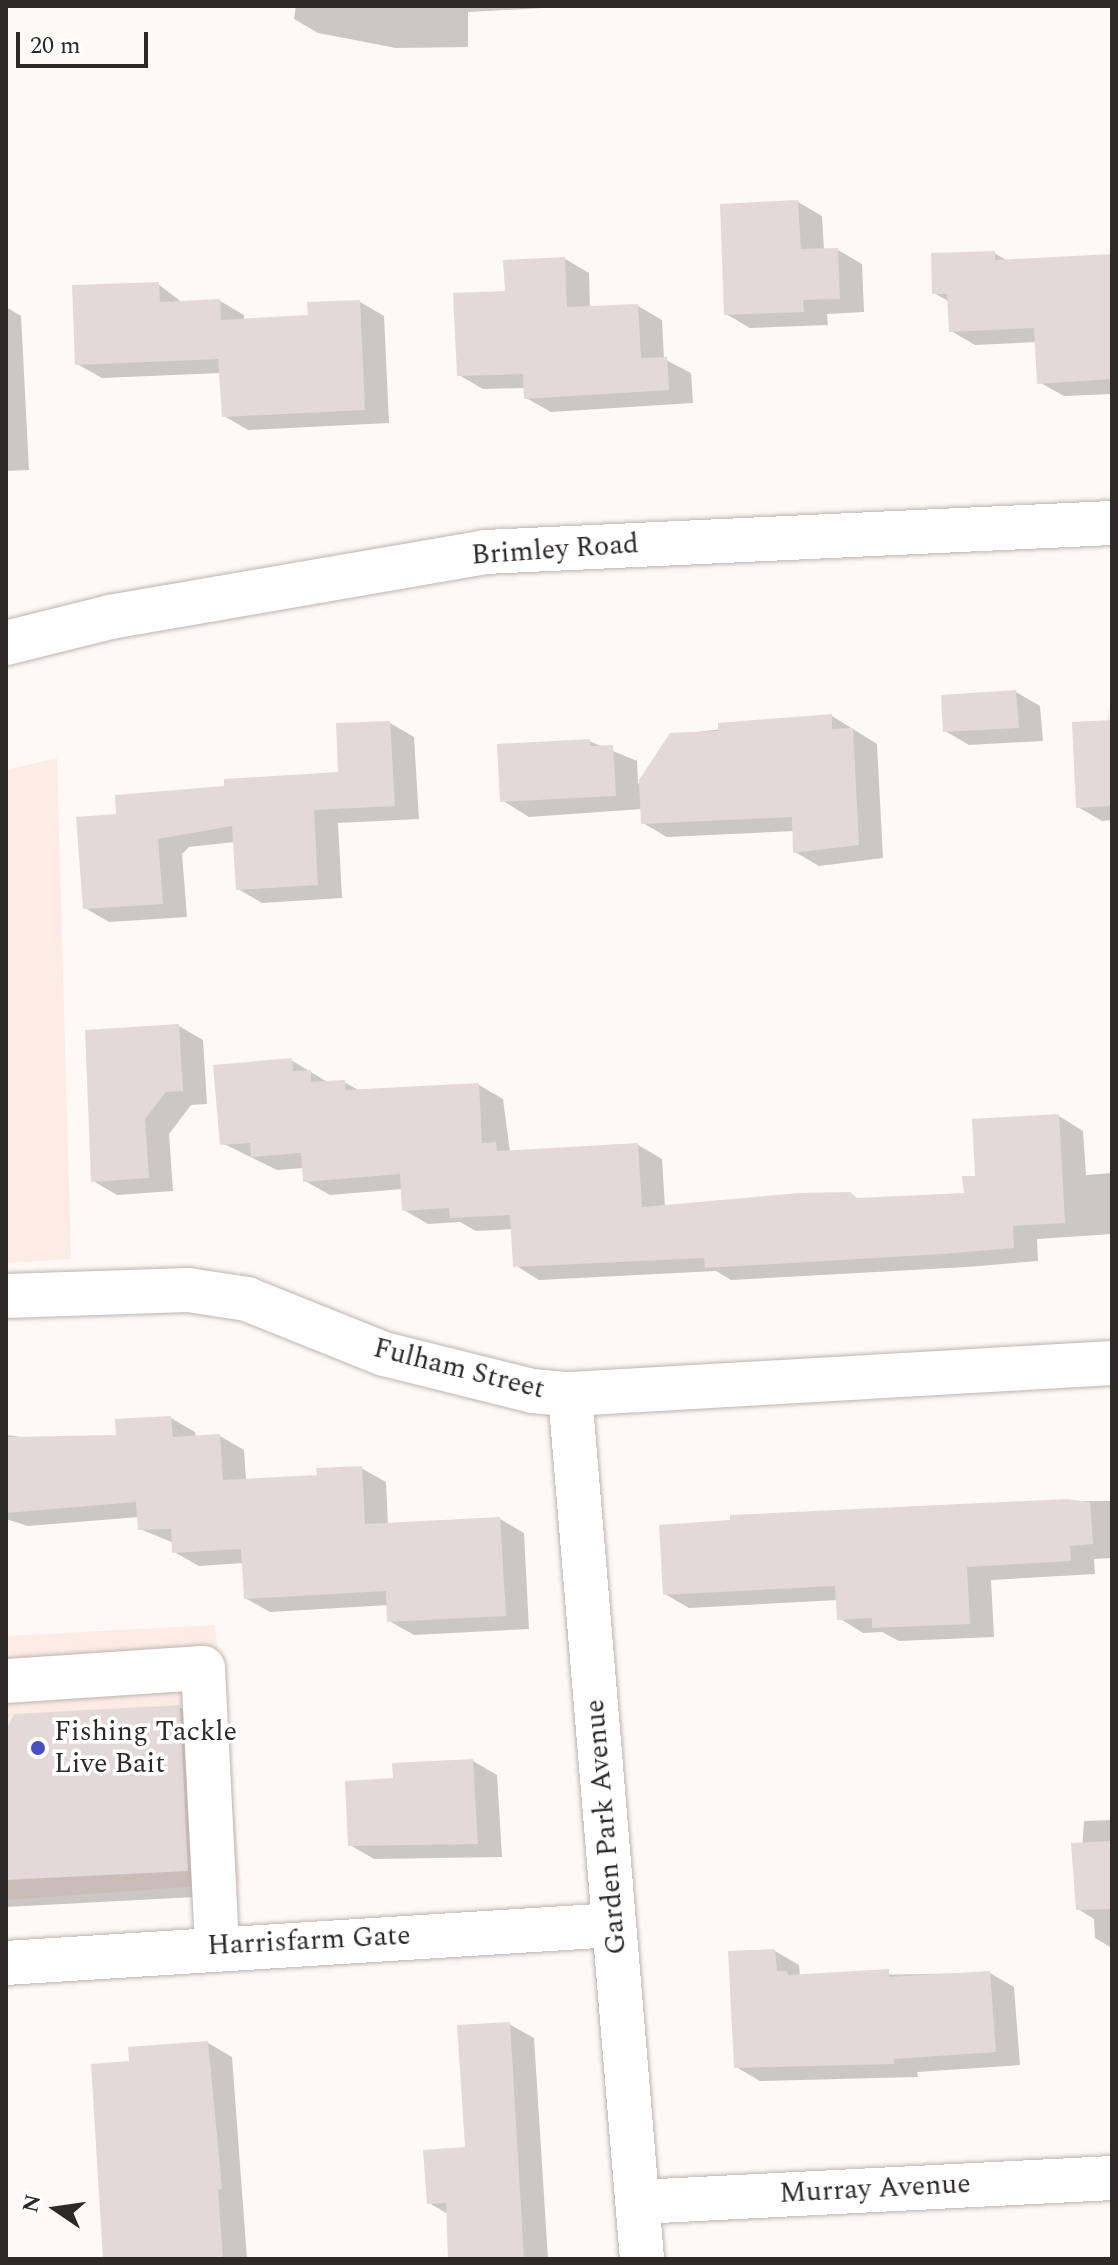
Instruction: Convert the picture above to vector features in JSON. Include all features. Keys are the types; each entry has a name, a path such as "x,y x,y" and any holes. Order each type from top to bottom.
{"street":[{"name":"Brimley Road","path":"6,643 110,617 485,552 1112,523"},
{"name":"Fulham Street","path":"7,1284 188,1290 247,1299 384,1354 532,1391 570,1394 1112,1363"},
{"name":"Garden Park Avenue","path":"570,1394 642,2259"},
{"path":"6,1681 203,1668 217,1946"},
{"name":"Harrisfarm Gate","path":"6,1963 217,1946 613,1925"},
{"name":"Murray Avenue","path":"639,2202 1112,2178"}],"shaded area":[{"path":"57,758 71,1259 6,1263 6,770"},
{"path":"215,1625 241,1883 6,1900 6,1636"}],"building":[{"path":"798,200 801,249 838,248 840,299 803,300 804,312 724,315 720,204"},
{"path":"995,251 995,260 1112,254 1112,379 1037,384 1034,328 949,332 947,294 932,294 931,253"},
{"path":"565,257 567,307 638,304 641,358 667,357 669,390 524,399 523,374 457,376 453,293 505,291 503,260"},
{"path":"159,282 160,302 220,299 221,320 308,315 307,302 360,300 365,410 222,417 218,359 75,365 72,285"},
{"path":"1016,690 1019,728 943,732 941,695"},
{"path":"832,714 832,729 853,728 859,845 793,853 792,817 641,824 639,780 670,733 718,731 718,723"},
{"path":"1112,720 1112,806 1076,808 1072,722"},
{"path":"390,721 395,806 314,810 318,885 236,890 232,826 158,839 163,904 83,909 76,817 116,814 115,795 224,786 224,779 338,772 336,723"},
{"path":"590,739 590,746 613,745 616,796 500,802 497,744"},
{"path":"179,1024 183,1091 166,1092 145,1119 149,1178 91,1182 85,1030"},
{"path":"292,1058 293,1071 311,1070 311,1082 345,1080 345,1090 479,1083 482,1143 496,1142 497,1151 638,1143 642,1207 800,1193 850,1192 857,1198 964,1193 962,1176 975,1176 972,1119 1059,1114 1065,1223 1013,1226 1014,1248 942,1254 705,1268 704,1258 513,1267 510,1215 450,1218 449,1208 402,1211 400,1174 303,1182 301,1153 251,1157 250,1143 220,1145 213,1065"},
{"path":"171,1416 173,1437 220,1434 223,1480 317,1475 316,1468 362,1466 365,1524 500,1517 506,1616 387,1622 386,1591 244,1599 241,1549 172,1553 171,1529 138,1530 136,1502 6,1513 6,1437 116,1435 115,1419"},
{"path":"1067,1499 1090,1502 1093,1544 1070,1546 1071,1561 967,1567 970,1624 872,1628 872,1618 837,1620 835,1586 663,1595 659,1525 730,1520 730,1515"},
{"path":"180,1705 188,1871 6,1880 6,1730 14,1714"},
{"path":"473,1759 478,1844 348,1846 345,1781 393,1778 392,1763"},
{"path":"1112,1841 1112,1909 1076,1910 1071,1843"},
{"path":"775,1949 777,1971 787,1971 788,1975 889,1969 889,1977 990,1971 996,2052 894,2059 894,2064 734,2068 728,1951"},
{"path":"510,2022 524,2259 448,2259 446,2203 427,2204 423,2150 465,2147 457,2025"},
{"path":"208,2041 222,2189 218,2190 223,2259 103,2259 91,2064 129,2061 128,2047"}],"place":[{"name":"Fishing Tackle Live Bait","path":"38,1748"}]}
